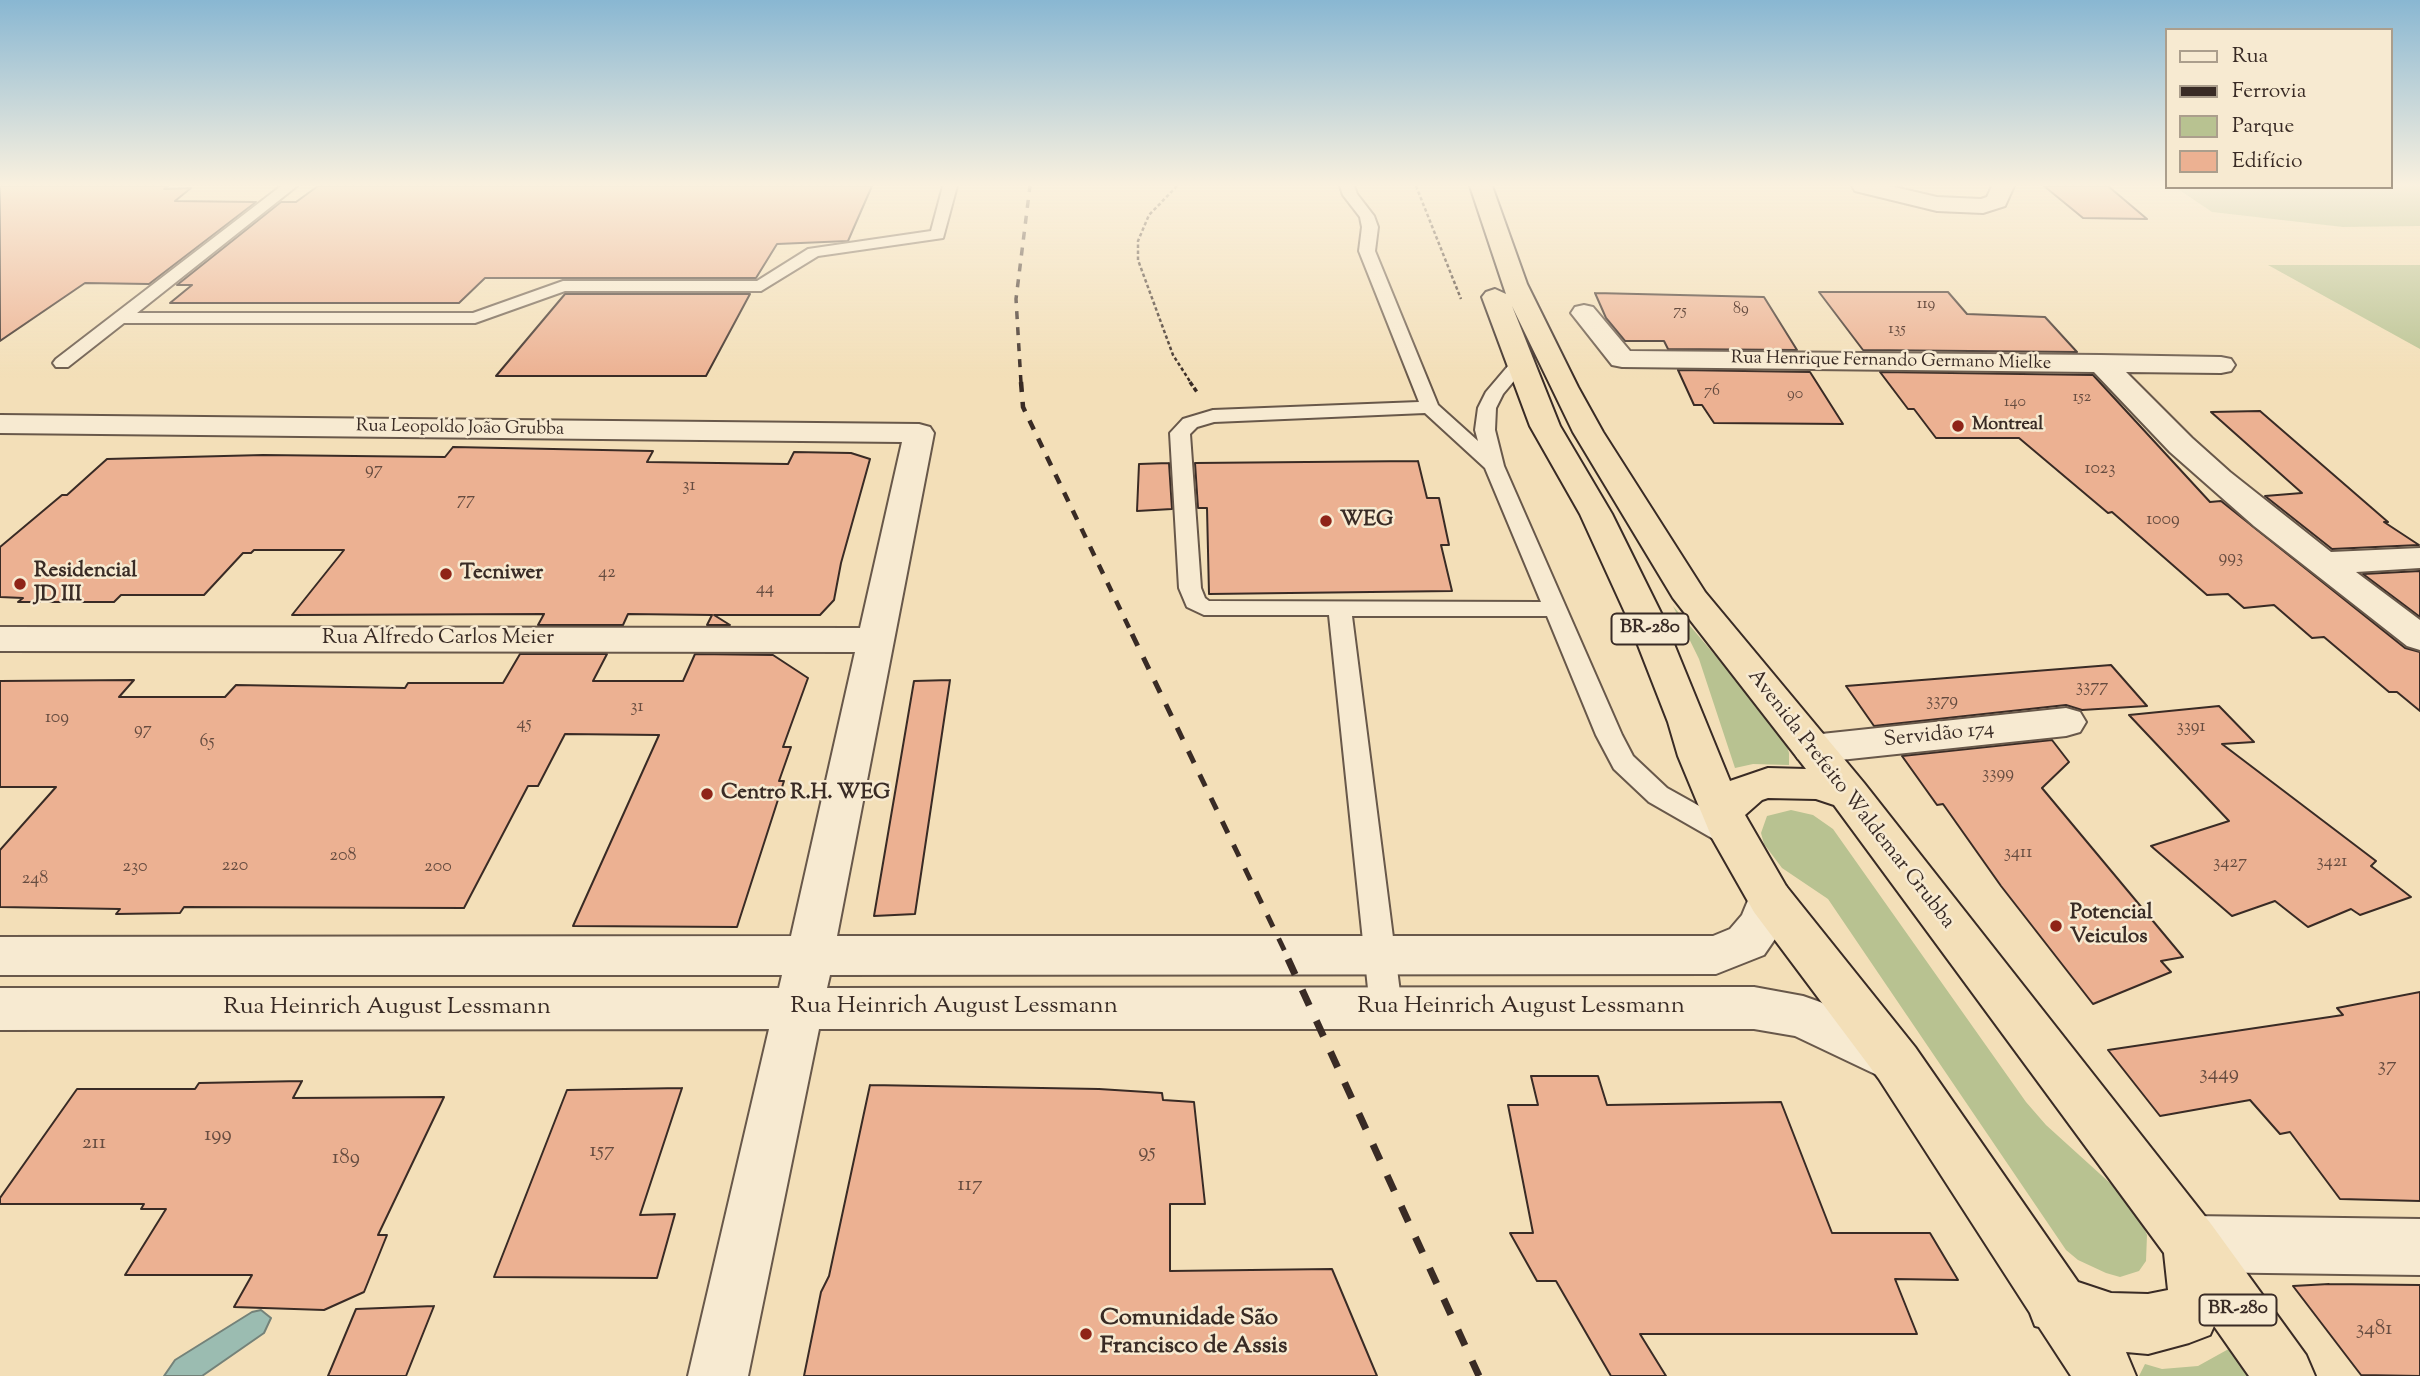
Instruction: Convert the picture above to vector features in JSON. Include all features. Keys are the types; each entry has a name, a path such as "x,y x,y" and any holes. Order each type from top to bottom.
{"highway":[{"name":"BR-280","path":"1479,250 1545,426 1597,514 1645,617 1728,825 1770,899 1897,1063 2056,1305 2106,1376"},
{"name":"Avenida Prefeito Waldemar Grubba","path":"1503,250 1514,284 1588,432 1692,598 1849,794 2191,1244 2284,1376"},
{"path":"1728,825 1747,789 1768,783 1816,784 1849,794"},
{"path":"2056,1305 2110,1322 2148,1324 2189,1314 2198,1295 2191,1244"}],"street":[{"name":"Rua Henrique Fernando Germano Mielke","path":"1584,313 1622,359 2221,365"},
{"path":"2101,363 2190,454 2322,563 2420,638"},
{"name":"Rua Leopoldo João Grubba","path":"0,425 919,433 876,640"},
{"path":"2322,563 2420,558"},
{"name":"Rua Alfredo Carlos Meier","path":"0,639 876,640"},
{"path":"718,1376 876,640"},
{"name":"Servidão 174","path":"1812,749 2066,722"},
{"path":"0,956 1716,955 1746,942 1763,923 1770,899"},
{"name":"Rua Heinrich August Lessmann","path":"0,1009 1754,1007 1803,1017 1897,1063"},
{"path":"2191,1244 2420,1247"}],"lane":[{"path":"62,363 208,250"},
{"path":"121,318 475,318 563,286 761,286 814,252 827,250"},
{"path":"1367,250 1430,407 1494,466"},
{"path":"1520,363 1495,392 1487,408 1485,430 1494,466 1623,762 1658,795 1728,825"},
{"path":"1430,407 1213,416 1190,423 1180,433 1190,588 1195,602 1204,608 1555,609"},
{"path":"1340,610 1386,1007"}],"path":[{"path":"1138,250 1138,260 1174,355 1213,416"},
{"path":"1441,250 1460,299 1501,314"}],"green space":[{"path":"2268,265 2420,265 2420,349"},
{"path":"1673,606 1784,736 1789,765 1753,764 1735,768 1699,659"},
{"path":"1791,810 1813,815 1833,829 2026,1102 2046,1125 2121,1193 2139,1217 2147,1235 2146,1261 2139,1271 2120,1277 2106,1273 2078,1260 2066,1250 1828,899 1782,868 1764,844 1761,833 1767,816"},
{"path":"2234,1346 2255,1376 2139,1376 2145,1364 2162,1369 2198,1366"}],"water":[{"path":"261,1310 271,1318 264,1333 202,1376 164,1376 175,1360 252,1312"}],"building":[{"path":"0,250 193,250 149,284 85,283 0,341"},
{"path":"221,250 773,250 756,278 485,278 459,303 170,303 192,285 177,285"},
{"path":"1819,292 1948,292 1967,314 2045,317 2077,352 1863,350"},
{"path":"1595,293 1764,297 1797,350 1668,349 1664,341 1625,341 1606,318"},
{"path":"565,294 750,294 706,376 496,376"},
{"path":"1678,370 1810,372 1843,424 1714,423 1702,405 1694,405"},
{"path":"1880,372 2093,375 2210,502 2221,501 2405,648 2420,652 2420,711 2397,692 2389,692 2324,637 2312,638 2274,605 2244,608 2228,594 2207,595 2112,512 2108,513 2019,438 1936,438 1914,409 1908,409"},
{"path":"2260,411 2388,522 2384,522 2419,545 2332,549 2265,496 2302,493 2211,412"},
{"path":"453,447 653,451 647,462 788,464 794,452 851,453 870,459 841,563 834,600 820,615 714,615 730,625 707,625 712,615 628,614 623,625 538,625 544,614 292,615 344,550 254,550 251,553 243,553 204,595 121,595 114,602 18,602 23,598 0,597 0,547 62,495 67,495 107,459 263,455 445,457"},
{"name":"WEG","path":"1418,461 1427,498 1439,498 1449,545 1441,545 1452,591 1209,594 1207,508 1198,508 1195,463"},
{"path":"1169,463 1172,509 1137,511 1139,464"},
{"path":"2420,571 2420,617 2363,574"},
{"path":"520,654 607,654 593,681 683,681 695,654 773,655 808,678 783,747 791,747 779,781 784,781 737,927 573,926 659,735 565,734 538,786 528,786 464,908 184,907 180,913 116,914 120,909 0,907 0,850 56,787 0,787 0,681 134,680 119,697 225,697 236,685 405,688 408,683 503,683"},
{"path":"2111,665 2147,706 2082,710 2066,705 1874,726 1846,686"},
{"path":"950,680 915,914 874,916 914,681"},
{"path":"2219,706 2254,742 2222,744 2376,861 2371,866 2411,897 2360,915 2351,909 2308,927 2275,901 2232,916 2151,846 2229,821 2129,715"},
{"path":"2052,740 2069,762 2042,788 2183,957 2161,961 2171,972 2093,1004 2001,886 1943,804 1937,805 1902,756"},
{"path":"2420,992 2420,1201 2340,1199 2290,1132 2280,1134 2250,1100 2160,1116 2108,1050 2343,1015 2337,1008"},
{"path":"1531,1076 1598,1076 1607,1105 1781,1102 1832,1233 1930,1233 1958,1280 1895,1279 1917,1334 1640,1334 1666,1376 1611,1376 1556,1281 1537,1281 1510,1233 1533,1233 1508,1105 1538,1105"},
{"path":"302,1081 293,1098 444,1097 378,1235 387,1235 364,1292 324,1310 234,1307 252,1275 125,1275 166,1209 141,1209 144,1204 0,1204 0,1198 77,1089 195,1089 199,1083"},
{"path":"870,1085 1099,1089 1162,1093 1163,1100 1194,1102 1205,1204 1170,1204 1170,1271 1332,1269 1377,1376 804,1376 821,1292 829,1276"},
{"path":"682,1088 640,1215 675,1214 657,1278 494,1277 567,1090"},
{"path":"2420,1285 2420,1376 2361,1375 2293,1286"},
{"path":"434,1306 406,1376 328,1376 356,1309"}],"railway":[{"path":"1021,383 1016,299 1022,250"},
{"path":"1021,382 1023,407 1133,636"},
{"path":"1132,634 1289,960"},
{"path":"1288,959 1479,1376"}],"place":[{"name":"Montreal","path":"1958,426"},
{"name":"WEG","path":"1326,521"},
{"name":"Tecniwer","path":"446,574"},
{"name":"Residencial JD III","path":"20,584"},
{"name":"Centro R.H. WEG","path":"707,794"},
{"name":"Potencial Veiculos","path":"2056,926"},
{"name":"Comunidade São Francisco de Assis","path":"1086,1334"}]}
